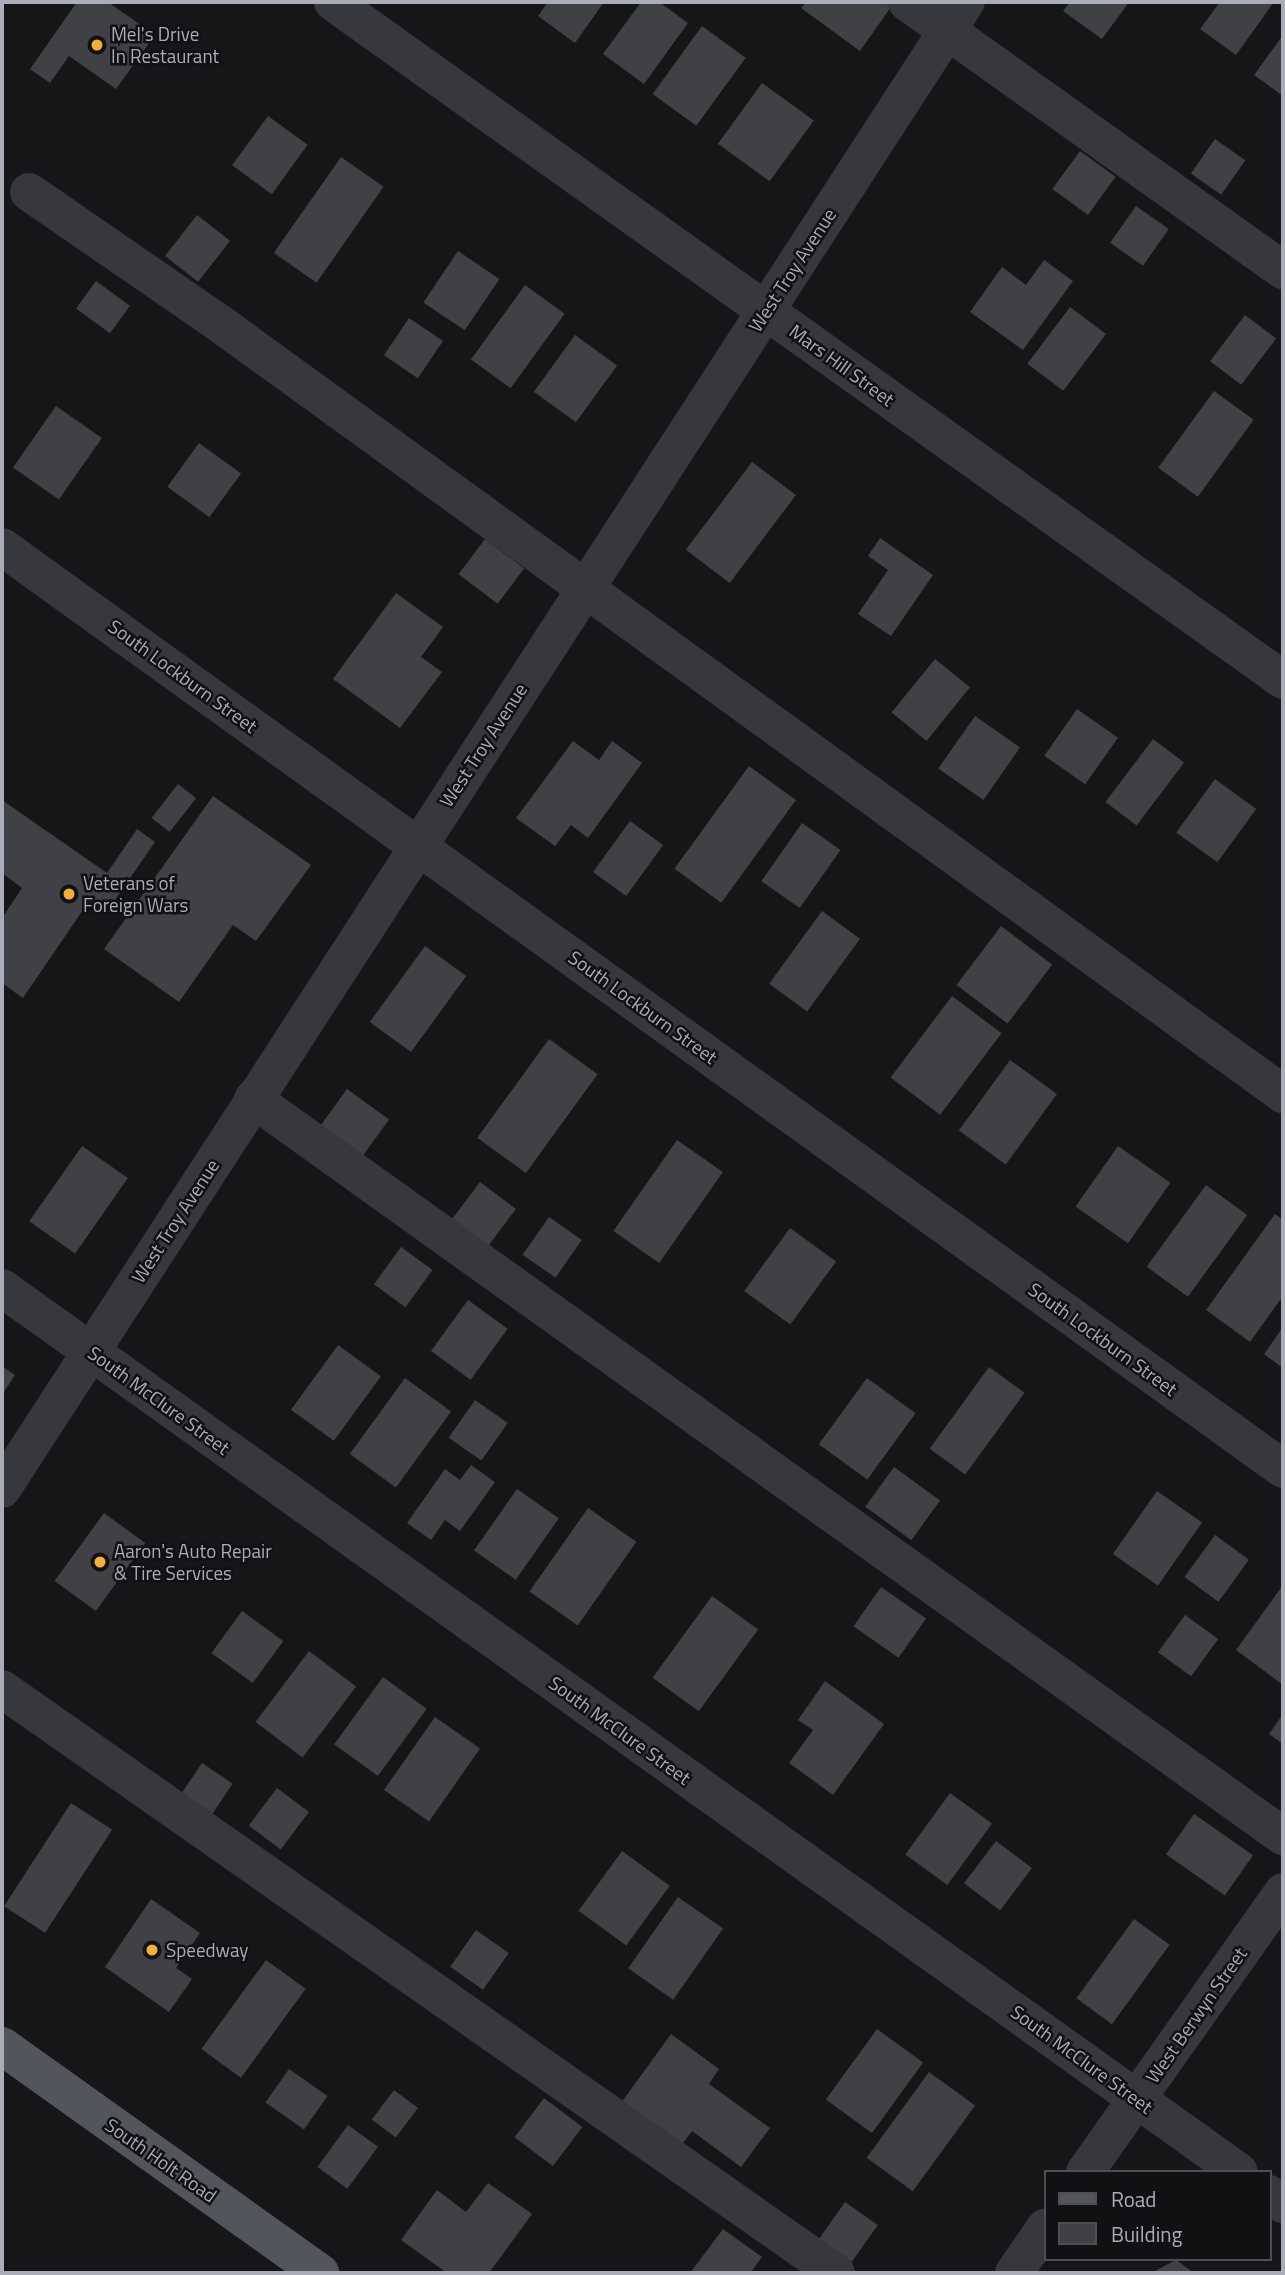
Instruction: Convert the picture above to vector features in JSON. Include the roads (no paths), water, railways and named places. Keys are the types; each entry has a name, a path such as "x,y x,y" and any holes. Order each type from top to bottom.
{"main road":[{"name":"South Holt Road","path":"2,2046 320,2273"}],"street":[{"name":"Mars Hill Street","path":"333,2 1283,680"},
{"path":"907,2 956,16 1283,270"},
{"name":"West Troy Avenue","path":"2,1489 956,16"},
{"path":"29,192 585,589 1283,1094"},
{"name":"South Lockburn Street","path":"2,547 1283,1469"},
{"path":"253,1099 1283,1836"},
{"name":"South McClure Street","path":"2,1288 1236,2170"},
{"path":"2,1689 836,2273"},
{"name":"West Berwyn Street","path":"1086,2170 1283,1892"},
{"path":"1014,2273 1044,2229"}],"place":[{"name":"Mel's Drive In Restaurant","path":"97,45"},
{"name":"Veterans of Foreign Wars","path":"69,894"},
{"name":"Aaron's Auto Repair & Tire Services","path":"100,1562"},
{"name":"Speedway","path":"152,1950"}]}
